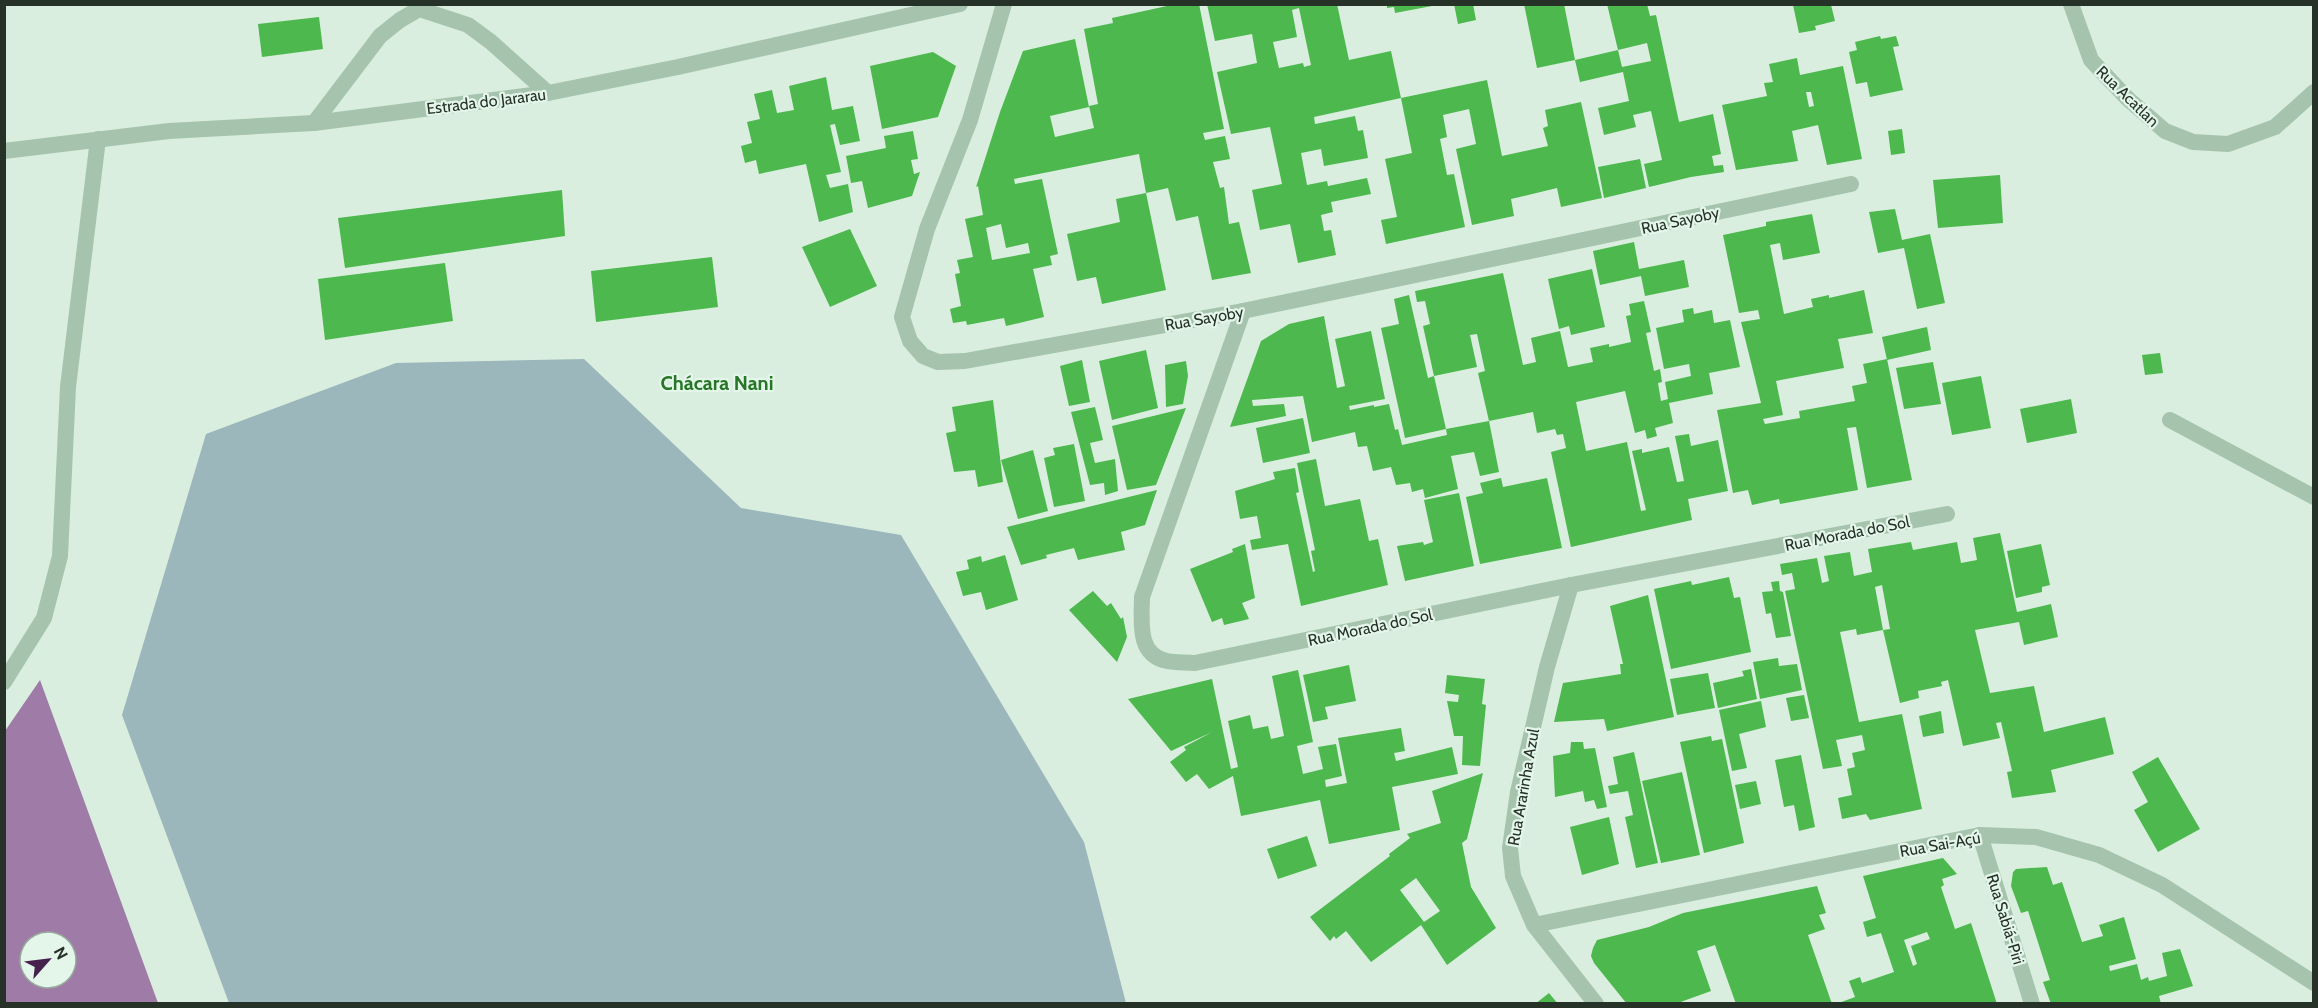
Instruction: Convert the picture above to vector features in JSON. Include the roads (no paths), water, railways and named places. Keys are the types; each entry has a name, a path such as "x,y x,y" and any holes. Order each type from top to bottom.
{"street":[{"name":"Estrada do Jararau","path":"4,151 169,131 314,123 548,93 678,67 960,4"},
{"name":"Rua Sayoby","path":"1004,4 970,120 927,229 902,317 910,341 923,356 938,362 965,360 1243,311 1851,184"},
{"name":"Rua Acatlan","path":"2071,4 2091,60 2128,99 2165,131 2193,142 2228,144 2275,127 2313,92"},
{"path":"314,123 380,36 421,7 468,25 491,42 548,93"},
{"path":"4,682 44,618 60,556 68,387 98,140"},
{"name":"Rua Morada do Sol","path":"1243,311 1142,597 1142,639 1152,654 1165,661 1195,663 1570,585 1947,514"},
{"path":"2170,420 2313,498"},
{"name":"Rua Ararinha Azul","path":"1570,585 1518,792 1510,848 1513,876 1534,926 1596,1004"},
{"name":"Rua Sai-Açú","path":"1534,926 1980,835 2036,837 2100,855 2162,885 2311,978"},
{"name":"Rua Sabiá-Piri","path":"1980,835 2032,1004"}],"district":[{"name":"Chácara Nani","path":"717,383"}]}
